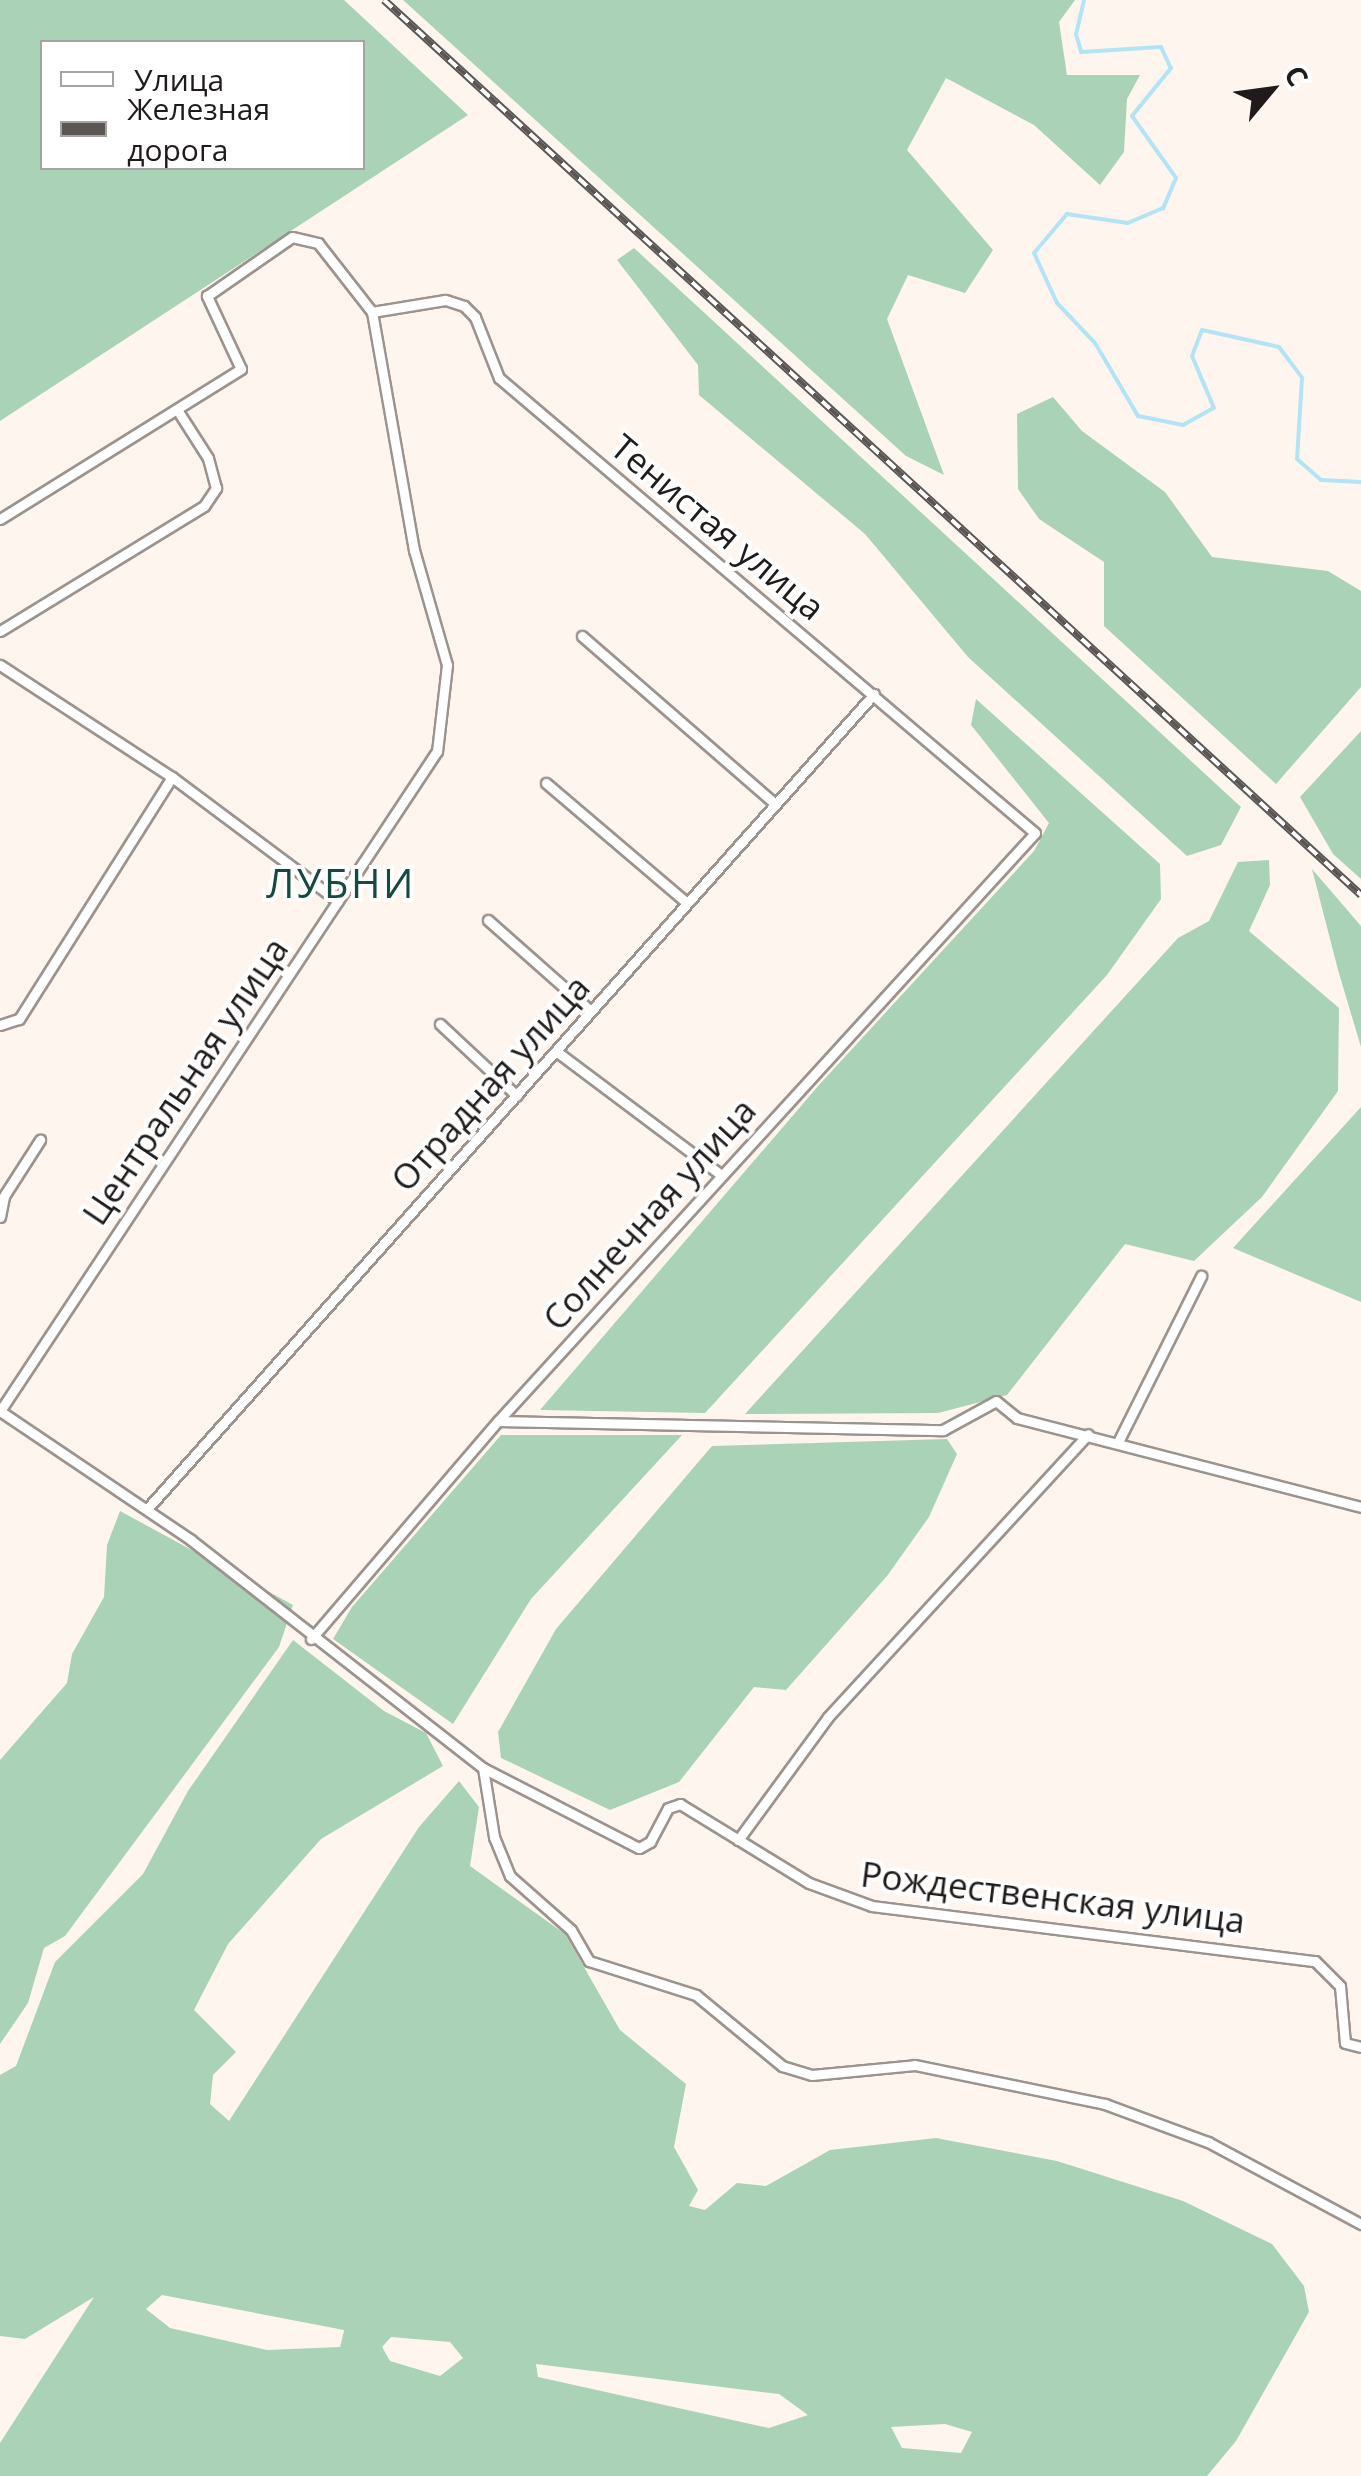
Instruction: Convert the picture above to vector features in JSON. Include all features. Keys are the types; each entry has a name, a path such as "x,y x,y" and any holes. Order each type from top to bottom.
{"street":[{"name":"Центральная улица","path":"0,1411 437,751 448,665 414,550 372,312 318,242 292,237 207,296 241,370 178,411"},
{"name":"Тенистая улица","path":"372,312 445,300 464,306 476,317 499,378 1035,834"},
{"path":"0,518 178,411 208,458 216,488 204,506 0,630"},
{"path":"582,636 774,802"},
{"path":"0,665 172,778 338,901"},
{"name":"Отрадная улица","path":"146,1509 874,694"},
{"path":"0,1025 18,1019 172,778"},
{"path":"546,783 686,902"},
{"name":"Солнечная улица","path":"312,1639 498,1422 1035,834"},
{"path":"488,920 591,1011"},
{"path":"440,1024 516,1096"},
{"path":"556,1051 721,1175"},
{"path":"0,1218 4,1196 40,1140"},
{"path":"1118,1442 1201,1276"},
{"path":"498,1422 943,1430 996,1402 1017,1418 1361,1507"},
{"path":"0,1411 146,1509 483,1768 494,1837 510,1876 571,1930 596,1964 696,1996 782,2066 812,2074 915,2064 1106,2104 1208,2142 1361,2224"},
{"path":"738,1840 828,1717 1088,1434"},
{"name":"Рождественская улица","path":"483,1768 639,1848 650,1842 668,1808 680,1804 809,1883 872,1906 1314,1961 1340,1986 1345,2043 1361,2048"}],"green space":[{"path":"0,0 344,0 468,115 0,421"},
{"path":"403,0 1075,0 1059,22 1067,75 1140,75 1127,99 1124,152 1100,185 1034,125 946,78 907,150 993,250 965,293 908,275 887,319 944,475 906,456"},
{"path":"634,248 1241,807 1221,845 1187,856 968,657 865,534 699,395 698,365 617,260"},
{"path":"1053,397 1082,431 1165,492 1212,557 1328,571 1361,591 1361,687 1276,784 1104,626 1104,562 1039,519 1018,489 1017,414"},
{"path":"976,699 1160,864 1161,899 1107,975 705,1413 540,1410 819,1085 1034,851 1049,823 971,725"},
{"path":"1361,731 1361,879 1333,854 1300,797"},
{"path":"1269,860 1270,885 1249,931 1339,1008 1338,1091 1262,1197 1194,1261 1125,1244 1007,1395 938,1413 745,1414 1178,938 1209,921 1238,862"},
{"path":"1312,869 1361,926 1361,1047 1338,970"},
{"path":"1361,1107 1361,1302 1233,1248"},
{"path":"501,1435 682,1435 531,1599 453,1724 333,1639 352,1607"},
{"path":"947,1439 957,1454 929,1517 887,1576 786,1690 754,1687 679,1782 610,1810 501,1758 498,1732 556,1629 712,1446"},
{"path":"120,1511 293,1605 279,1647 65,1936 44,1948 28,2003 0,2044 0,1760 67,1683 72,1654 104,1597 107,1545"},
{"path":"293,1640 384,1711 426,1733 443,1766 321,1839 228,1944 194,2010 236,2052 213,2075 210,2104 229,2121 419,1827 459,1781 479,1807 470,1866 565,1934 620,2030 686,2084 674,2147 698,2190 689,2206 705,2210 737,2183 766,2186 830,2150 936,2138 1057,2161 1183,2201 1272,2244 1304,2286 1309,2312 1236,2441 1207,2476 0,2476 0,2443 94,2297 25,2339 0,2336 0,2075 16,2066 55,1962 143,1874 188,1791","holes":["162,2295 344,2331 340,2347 267,2350 170,2328 146,2309","391,2337 450,2342 463,2358 440,2376 390,2361 382,2347","536,2364 779,2394 808,2415 769,2428 538,2377","945,2424 972,2432 961,2453 902,2448 891,2427"]}],"waterway":[{"path":"1084,0 1076,34 1081,52 1161,47 1171,68 1132,116 1176,178 1163,208 1128,223 1067,214 1034,253 1057,303 1095,343 1138,416 1183,425 1214,408 1192,356 1202,330 1279,347 1302,378 1297,459 1321,480 1361,482"}],"railway":[{"path":"384,0 1361,895"}],"district":[{"name":"ЛУБНИ","path":"341,883"}]}
